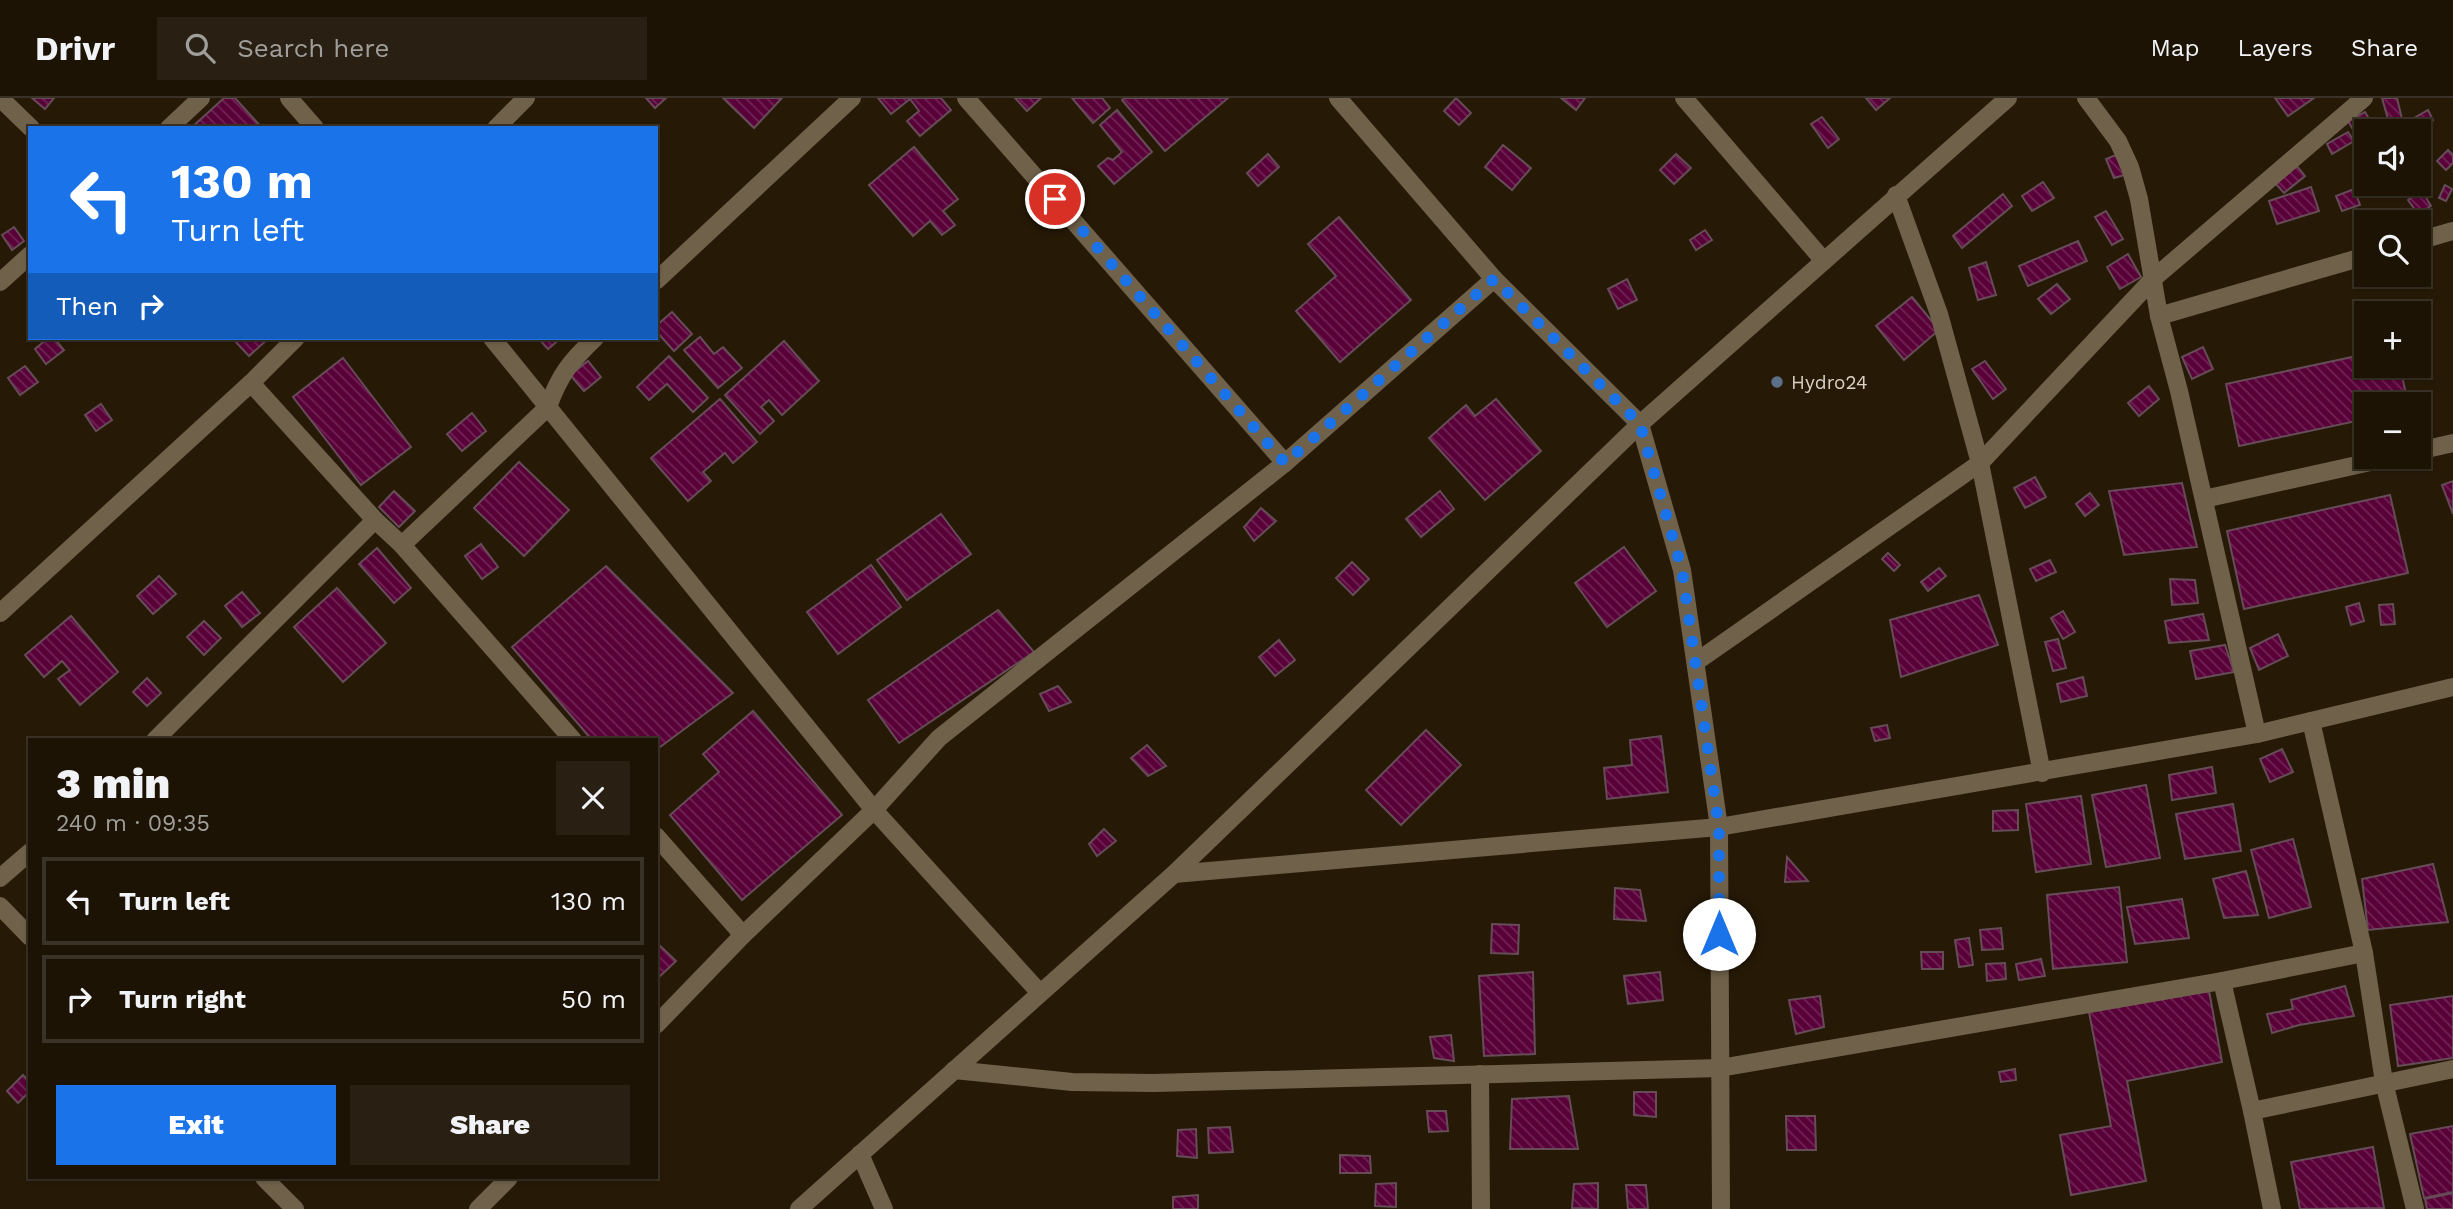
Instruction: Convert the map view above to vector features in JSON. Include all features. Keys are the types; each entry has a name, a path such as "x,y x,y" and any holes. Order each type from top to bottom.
{"street":[{"path":"0,98 29,126"},
{"path":"171,126 201,98"},
{"path":"289,98 313,126"},
{"path":"498,126 526,98"},
{"path":"658,279 852,98"},
{"path":"966,98 1285,463"},
{"path":"1338,98 1494,279 1640,424 1682,570 1719,827 1721,1209"},
{"path":"1684,98 1824,261"},
{"path":"799,1209 1174,874 1640,424 2008,98"},
{"path":"2086,98 2118,142 2130,167 2139,198 2159,316 2257,734"},
{"path":"1696,662 1980,463 2154,278 2364,98"},
{"path":"1896,195 1939,314 1980,463 2042,773"},
{"path":"2431,237 2453,231"},
{"path":"0,282 28,258"},
{"path":"2159,316 2354,259"},
{"path":"658,1023 743,935 874,810 939,738 1285,463 1494,279"},
{"path":"0,613 251,383 294,340"},
{"path":"494,340 874,810 1040,993"},
{"path":"402,545 548,407 558,379 573,359 593,340"},
{"path":"251,383 375,520 402,545 570,738"},
{"path":"2431,448 2453,443"},
{"path":"2204,499 2354,466"},
{"path":"161,738 375,520"},
{"path":"1174,874 1719,827 2257,734 2453,687"},
{"path":"2311,722 2364,953 2384,1082 2415,1209"},
{"path":"658,838 743,935"},
{"path":"0,878 28,854"},
{"path":"0,906 28,935"},
{"path":"954,1070 1072,1082 1154,1083 1720,1068 2222,981 2364,953"},
{"path":"2222,981 2272,1209"},
{"path":"2252,1111 2453,1069"},
{"path":"1480,1074 1481,1209"},
{"path":"860,1154 884,1209"},
{"path":"265,1179 295,1209"},
{"path":"478,1209 508,1179"}],"building":[{"path":"32,98 54,98 45,109"},
{"path":"224,98 235,98 260,126 193,126"},
{"path":"646,98 666,98 655,108"},
{"path":"723,98 782,98 754,128"},
{"path":"878,98 941,98 951,110 920,136 907,121 919,111 910,99 891,114"},
{"path":"1015,98 1041,98 1027,111"},
{"path":"1072,98 1102,98 1110,108 1093,123"},
{"path":"1228,98 1165,151 1122,100"},
{"path":"1456,98 1471,113 1459,125 1444,111"},
{"path":"1561,98 1585,98 1576,110"},
{"path":"1866,98 1890,98 1876,110"},
{"path":"2275,98 2314,98 2288,116"},
{"path":"2382,98 2397,98 2402,119 2388,119"},
{"path":"1117,110 1152,152 1114,184 1098,166 1108,158 1113,160 1122,152 1100,125"},
{"path":"2428,110 2433,120 2431,121 2431,119 2413,119"},
{"path":"2365,112 2369,119 2354,119 2354,131 2348,121"},
{"path":"1822,117 1839,139 1828,148 1811,124"},
{"path":"2348,132 2354,141 2332,154 2327,144"},
{"path":"1503,145 1531,168 1512,190 1485,167"},
{"path":"914,147 958,199 943,211 955,225 942,235 930,221 913,236 869,185"},
{"path":"2448,150 2453,155 2453,163 2446,170 2437,161"},
{"path":"1268,154 1279,167 1258,186 1247,173"},
{"path":"1676,154 1691,168 1674,184 1660,170"},
{"path":"2116,155 2124,175 2114,178 2106,159"},
{"path":"2297,166 2305,176 2284,193 2275,183"},
{"path":"2043,182 2054,198 2032,211 2022,196"},
{"path":"2445,185 2452,189 2446,201 2439,198"},
{"path":"2311,187 2319,211 2277,224 2269,201"},
{"path":"2354,189 2354,196 2357,196 2360,205 2342,211 2336,196"},
{"path":"2003,194 2012,206 1962,248 1953,236"},
{"path":"2414,196 2425,196 2431,206 2424,210 2415,210 2408,200"},
{"path":"2106,211 2123,239 2112,245 2095,217"},
{"path":"1339,217 1411,300 1340,362 1296,311 1336,276 1308,244"},
{"path":"14,227 24,241 12,250 2,235"},
{"path":"1705,230 1712,240 1696,250 1690,240"},
{"path":"2078,241 2087,261 2028,286 2019,266"},
{"path":"2128,254 2141,277 2120,289 2107,267"},
{"path":"1986,262 1996,295 1978,300 1969,268"},
{"path":"1627,279 1637,300 1618,309 1608,289"},
{"path":"2057,284 2070,299 2051,314 2038,299"},
{"path":"1912,297 1939,330 1904,360 1876,326"},
{"path":"672,312 692,334 674,351 658,333 658,324"},
{"path":"700,337 714,354 723,347 742,368 718,388 684,350"},
{"path":"46,340 56,340 64,350 46,364 35,349"},
{"path":"234,340 267,340 249,356"},
{"path":"540,340 559,340 548,349"},
{"path":"784,341 819,381 782,415 769,400 761,407 774,421 760,434 725,395"},
{"path":"2203,347 2213,369 2192,379 2182,357"},
{"path":"669,356 708,398 693,412 667,384 649,400 637,387"},
{"path":"2354,357 2354,378 2403,378 2405,392 2354,392 2354,422 2239,446 2226,384"},
{"path":"343,358 411,447 361,485 293,397"},
{"path":"588,361 601,377 584,391 570,375"},
{"path":"1985,361 2006,389 1993,399 1972,369"},
{"path":"25,366 38,382 20,395 8,378"},
{"path":"2149,386 2159,399 2139,416 2128,403"},
{"path":"720,399 757,442 733,463 725,453 703,472 711,481 688,501 651,458"},
{"path":"1496,399 1541,451 1485,500 1429,438 1466,405 1475,416"},
{"path":"101,404 112,420 96,431 85,415"},
{"path":"472,413 486,431 462,451 447,434"},
{"path":"519,462 569,510 524,556 474,508"},
{"path":"2035,477 2046,497 2025,508 2014,488"},
{"path":"2453,481 2453,514 2442,485"},
{"path":"2182,483 2197,547 2124,555 2109,491"},
{"path":"394,491 415,511 399,527 379,507"},
{"path":"1440,491 1454,509 1421,537 1406,519"},
{"path":"2090,493 2099,505 2085,516 2076,504"},
{"path":"2390,495 2408,573 2244,609 2227,531"},
{"path":"1261,508 1276,521 1254,541 1244,527"},
{"path":"941,514 971,554 907,600 877,560"},
{"path":"481,544 498,567 482,579 465,556"},
{"path":"1624,547 1656,591 1607,627 1575,583"},
{"path":"377,548 411,588 394,603 359,564"},
{"path":"1888,553 1900,565 1894,571 1882,559"},
{"path":"2050,560 2056,572 2036,581 2030,569"},
{"path":"1352,562 1369,579 1353,595 1336,578"},
{"path":"871,565 901,607 838,654 807,612"},
{"path":"606,566 733,693 658,749 658,738 590,738 512,647"},
{"path":"1939,568 1946,576 1928,591 1921,582"},
{"path":"159,576 176,594 153,614 137,596"},
{"path":"2170,579 2195,580 2198,603 2172,605"},
{"path":"337,588 386,643 343,682 294,627"},
{"path":"242,592 260,613 242,627 225,606"},
{"path":"1979,595 1998,645 1901,677 1890,620"},
{"path":"2359,603 2364,621 2351,625 2346,607"},
{"path":"2393,604 2395,624 2381,625 2379,605"},
{"path":"998,610 1034,652 899,743 868,700"},
{"path":"2063,611 2075,632 2063,639 2051,618"},
{"path":"2203,614 2209,640 2169,643 2165,621"},
{"path":"71,616 118,672 80,705 58,679 70,670 62,661 44,677 25,655"},
{"path":"204,621 221,638 204,655 187,637"},
{"path":"2278,634 2288,656 2259,670 2250,648"},
{"path":"2058,639 2066,668 2053,671 2045,642"},
{"path":"1279,640 1295,660 1275,676 1259,657"},
{"path":"2225,645 2234,672 2196,679 2190,651"},
{"path":"2083,677 2087,696 2061,702 2057,684"},
{"path":"147,678 161,693 147,706 133,692"},
{"path":"1058,686 1071,702 1049,711 1040,694"},
{"path":"753,711 842,815 742,900 670,815 719,772 703,754"},
{"path":"1887,725 1890,738 1875,741 1871,728"},
{"path":"1426,730 1461,765 1401,825 1366,790"},
{"path":"1661,736 1668,792 1607,799 1604,768 1632,765 1630,740"},
{"path":"1147,745 1166,766 1148,776 1131,758"},
{"path":"2282,749 2293,772 2270,782 2260,759"},
{"path":"2212,767 2216,793 2172,800 2169,775"},
{"path":"2146,785 2160,858 2106,867 2092,795"},
{"path":"2081,796 2091,864 2036,872 2026,804"},
{"path":"2233,804 2241,851 2185,859 2176,814"},
{"path":"2018,810 2018,830 1993,831 1993,811"},
{"path":"1104,829 1116,841 1097,856 1089,844"},
{"path":"2293,839 2311,907 2269,918 2251,850"},
{"path":"1787,857 1808,881 1785,882"},
{"path":"2433,864 2448,922 2368,930 2362,879"},
{"path":"2246,871 2258,915 2224,918 2213,879"},
{"path":"2119,887 2127,962 2053,969 2047,895"},
{"path":"1615,888 1640,890 1646,921 1614,919"},
{"path":"2182,899 2189,938 2135,944 2127,907"},
{"path":"1492,924 1519,925 1518,954 1491,953"},
{"path":"2001,928 2003,949 1982,950 1980,930"},
{"path":"1969,938 1973,965 1959,967 1955,940"},
{"path":"658,944 676,961 658,978"},
{"path":"1921,952 1943,952 1943,969 1922,969"},
{"path":"2041,959 2045,976 2019,980 2016,964"},
{"path":"2005,963 2006,979 1987,981 1986,964"},
{"path":"1533,972 1535,1054 1484,1056 1479,976"},
{"path":"1660,972 1663,1000 1628,1004 1624,976"},
{"path":"2208,985 2222,1062 2127,1081 2146,1181 2071,1195 2060,1135 2111,1126 2088,1007"},
{"path":"2345,986 2354,1016 2299,1025 2272,1033 2267,1014 2293,1009 2291,1000"},
{"path":"1820,996 1824,1027 1796,1034 1789,1000"},
{"path":"2453,996 2453,1058 2398,1066 2390,1005"},
{"path":"1451,1035 1454,1061 1434,1058 1430,1037"},
{"path":"2015,1069 2016,1080 2001,1082 1999,1072"},
{"path":"23,1075 28,1080 28,1093 18,1103 7,1091"},
{"path":"1634,1092 1656,1092 1656,1117 1634,1115"},
{"path":"1569,1096 1578,1149 1510,1149 1512,1099"},
{"path":"1427,1111 1446,1111 1448,1131 1429,1132"},
{"path":"1786,1116 1815,1116 1816,1150 1787,1150"},
{"path":"2453,1126 2453,1192 2424,1198 2410,1134"},
{"path":"1230,1127 1233,1152 1209,1153 1208,1128"},
{"path":"1196,1129 1197,1158 1177,1156 1178,1130"},
{"path":"2373,1147 2384,1208 2300,1209 2291,1162"},
{"path":"1340,1155 1370,1156 1371,1173 1340,1173"},
{"path":"1396,1183 1396,1207 1375,1206 1376,1184"},
{"path":"1598,1183 1598,1209 1572,1208 1574,1184"},
{"path":"1626,1185 1646,1185 1648,1209 1628,1209"},
{"path":"2453,1193 2453,1209 2427,1209 2425,1199"},
{"path":"1198,1195 1198,1209 1173,1209 1173,1197"}],"place":[{"name":"Hydro24","path":"1777,382"}],"route":[{"path":"1055,199 1285,463 1494,279 1640,424 1682,570 1719,827 1719,934"}]}
